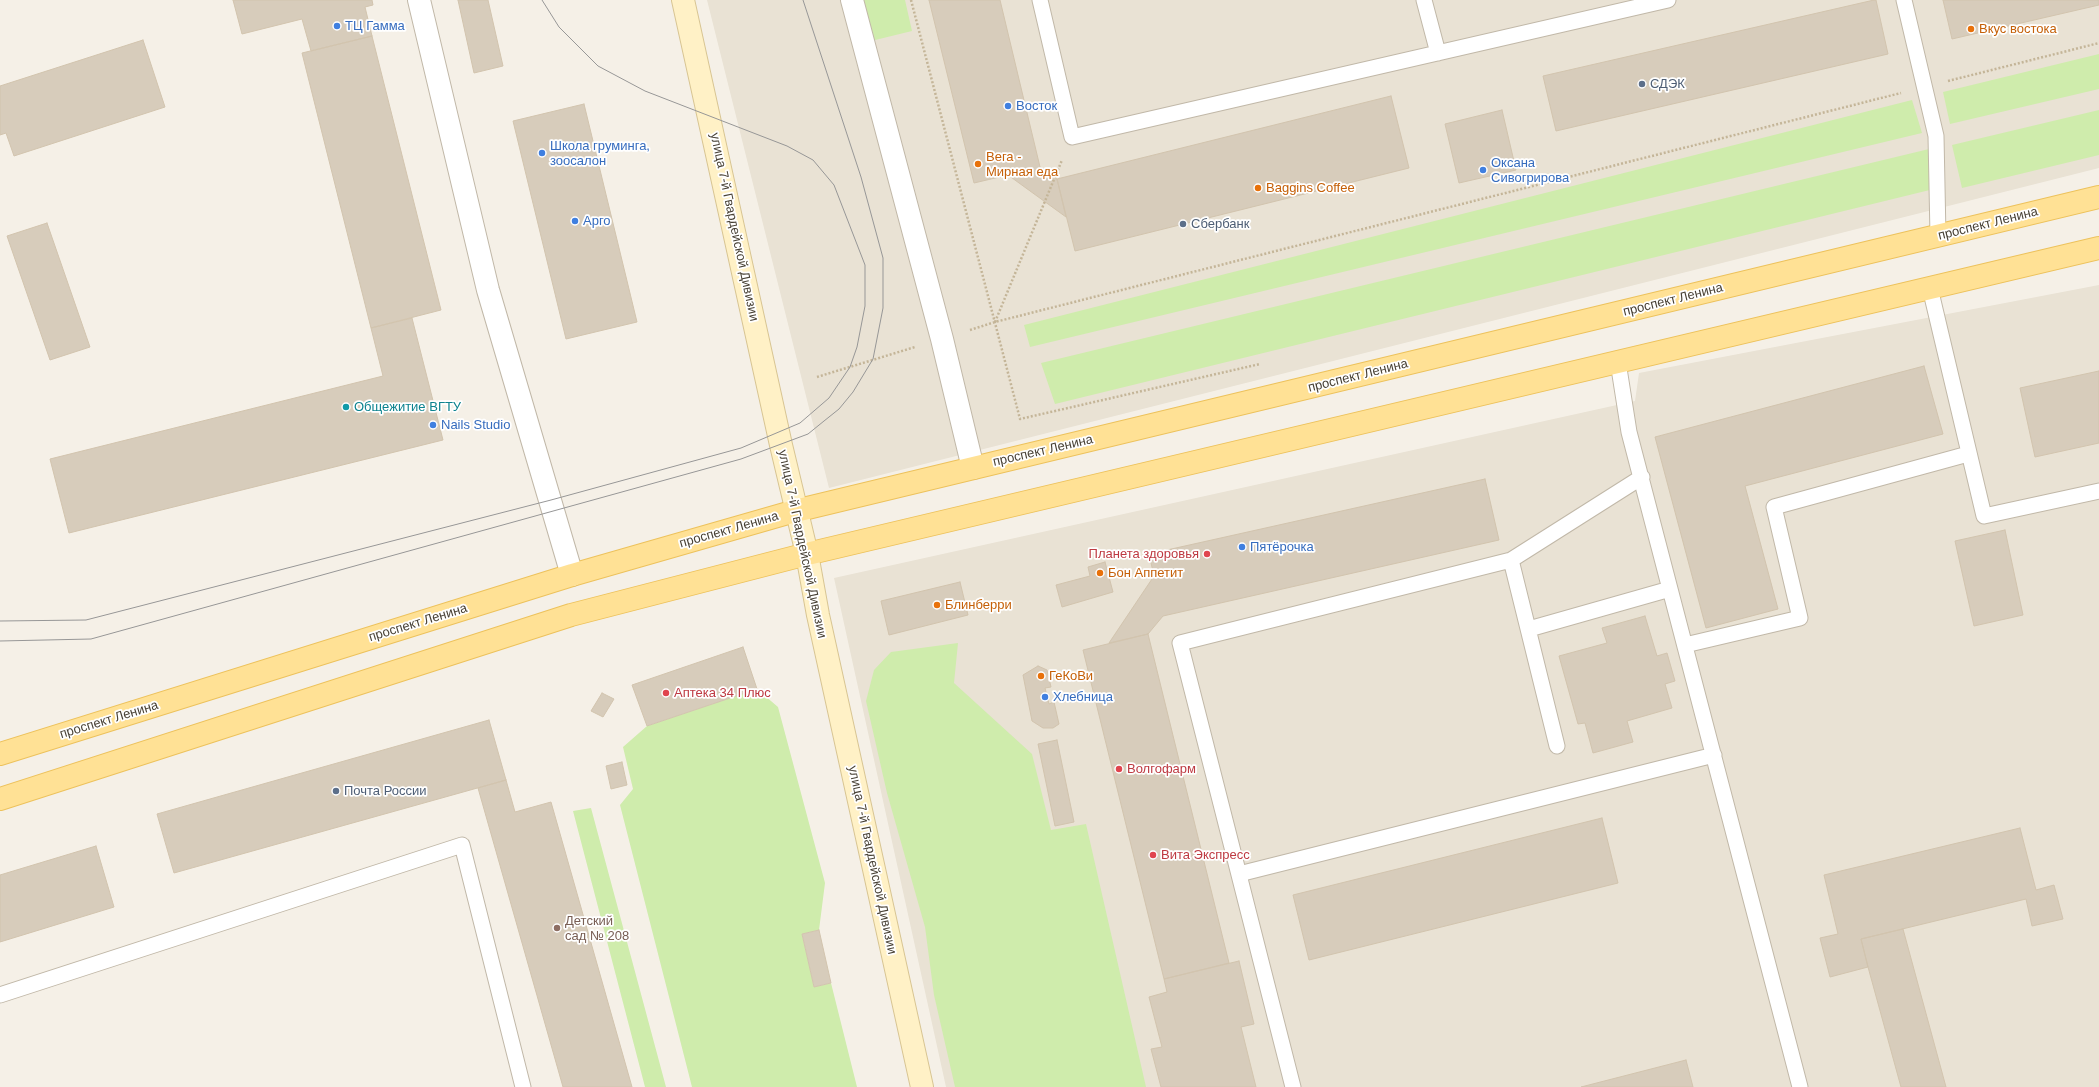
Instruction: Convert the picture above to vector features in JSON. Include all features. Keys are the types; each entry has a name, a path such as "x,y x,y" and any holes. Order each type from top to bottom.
{"main road":[{"name":"улица 7-й Гвардейской Дивизии","path":"684,0 795,511 807,554 818,615 922,1087"},
{"name":"проспект Ленина","path":"0,754 572,575 795,511 2099,197"},
{"path":"0,799 571,614 807,554 2099,248"}],"street":[{"path":"419,0 488,290 572,575"},
{"path":"852,0 942,339 973,468"}],"lane":[{"path":"1040,0 1072,137 1668,0"},
{"path":"1424,0 1438,53"},
{"path":"1904,0 1936,136 1938,236"},
{"path":"1930,288 1968,454 1984,516 2099,491"},
{"path":"1618,362 1629,432 1800,1087"},
{"path":"1685,645 1800,618 1774,507 1968,454"},
{"path":"1293,1087 1180,643 1511,560 1642,478"},
{"path":"1511,560 1557,746"},
{"path":"1529,629 1670,589"},
{"path":"1239,874 1714,755"},
{"path":"0,995 462,845 523,1087"}],"path":[{"path":"911,0 1020,418 1260,364"},
{"path":"817,377 995,322 2099,43"},
{"path":"995,322 1072,137"}],"shaded area":[{"path":"707,0 2099,0 2099,168 829,488"},
{"path":"2099,285 2099,1087 946,1087 834,578 1635,401 1639,373"}],"green space":[{"path":"856,0 905,0 912,31 867,42"},
{"path":"2099,54 2099,89 1950,124 1943,92"},
{"path":"1912,100 1922,133 1030,347 1024,325"},
{"path":"2099,110 2099,155 1962,188 1952,145"},
{"path":"1929,149 1938,188 1055,404 1041,363"},
{"path":"958,643 954,683 1032,754 1051,830 1086,824 1146,1087 955,1087 934,995 925,927 887,793 866,701 874,670 891,652"},
{"path":"757,689 778,707 825,883 819,930 802,934 814,987 831,983 857,1087 692,1087 620,805 633,789 623,747 647,726"},
{"path":"591,808 666,1087 645,1087 573,811"}],"building":[{"name":"ТЦ Гамма","path":"233,0 372,0 373,5 365,7 372,36 311,51 302,19 242,34"},
{"path":"458,0 488,0 503,66 474,73"},
{"path":"929,0 1000,0 1040,167 1057,179 1066,217 1008,175 974,183"},
{"path":"1876,0 1888,54 1556,131 1543,76"},
{"path":"1943,0 2099,0 2099,5 1952,39"},
{"path":"372,36 441,310 371,328 302,53"},
{"path":"143,40 165,107 14,156 6,133 0,135 0,86"},
{"path":"1391,96 1409,168 1075,251 1057,179"},
{"name":"Арго","path":"584,104 637,322 566,339 513,121"},
{"path":"1502,110 1516,170 1459,183 1445,124"},
{"path":"47,223 90,347 50,360 7,236"},
{"name":"Общежитие ВГТУ","path":"412,318 443,440 69,533 50,459 383,376 371,328"},
{"path":"1924,366 1943,434 1745,486 1778,609 1706,628 1655,437"},
{"path":"2099,371 2099,443 2035,457 2020,388"},
{"path":"1485,479 1499,540 1163,616 1148,634 1109,643 1154,576 1149,554"},
{"path":"2005,530 2023,615 1974,626 1955,541"},
{"path":"1105,562 1113,592 1062,607 1056,585 1090,576 1088,567"},
{"path":"960,582 968,615 889,635 881,601"},
{"path":"1645,616 1657,656 1667,653 1675,681 1665,684 1672,708 1627,721 1633,742 1593,753 1585,723 1578,724 1559,656 1607,643 1602,628"},
{"path":"1148,634 1229,963 1164,979 1083,650"},
{"path":"743,647 757,689 647,726 632,685"},
{"path":"1038,666 1047,670 1051,687 1045,688 1049,704 1054,702 1059,724 1053,728 1043,728 1032,721 1023,675"},
{"path":"602,693 614,699 603,717 591,711"},
{"path":"489,720 506,780 174,873 157,814"},
{"path":"1057,740 1074,822 1055,826 1038,744"},
{"path":"622,762 627,785 611,789 606,766"},
{"path":"506,780 515,812 551,802 632,1087 563,1087 478,788"},
{"path":"1602,818 1618,883 1309,960 1293,895"},
{"path":"2020,828 2036,890 2054,885 2063,919 2032,926 2026,899 1861,939 1868,967 1830,977 1820,938 1838,934 1824,875"},
{"path":"96,846 114,907 0,942 0,875"},
{"path":"1903,929 1946,1087 1901,1087 1868,967 1861,939"},
{"path":"819,930 831,983 814,987 802,934"},
{"path":"1239,961 1254,1024 1241,1027 1256,1087 1161,1087 1151,1049 1162,1047 1149,997 1167,992 1164,979"},
{"path":"1686,1060 1693,1087 1581,1087"}],"tram line":[{"path":"0,621 86,620 551,500 741,448 800,423 829,398 850,367 857,347 865,306 865,265 834,185 813,160 787,146 645,91 598,66 559,27 542,0"},
{"path":"0,641 91,639 741,459 808,434 839,409 853,392 873,359 883,308 883,258 861,177 803,0"}],"place":[{"name":"ТЦ Гамма","path":"337,26"},
{"name":"Вкус востока","path":"1971,29"},
{"name":"СДЭК","path":"1642,84"},
{"name":"Восток","path":"1008,106"},
{"name":"Школа груминга, зоосалон","path":"542,153"},
{"name":"Вега - Мирная еда","path":"978,164"},
{"name":"Оксана Сивогрирова","path":"1483,170"},
{"name":"Baggins Coffee","path":"1258,188"},
{"name":"Арго","path":"575,221"},
{"name":"Сбербанк","path":"1183,224"},
{"name":"Общежитие ВГТУ","path":"346,407"},
{"name":"Nails Studio","path":"433,425"},
{"name":"Пятёрочка","path":"1242,547"},
{"name":"Планета здоровья","path":"1207,554"},
{"name":"Бон Аппетит","path":"1100,573"},
{"name":"Блинберри","path":"937,605"},
{"name":"ГеКоВи","path":"1041,676"},
{"name":"Аптека 34 Плюс","path":"666,693"},
{"name":"Хлебница","path":"1045,697"},
{"name":"Волгофарм","path":"1119,769"},
{"name":"Почта России","path":"336,791"},
{"name":"Вита Экспресс","path":"1153,855"},
{"name":"Детский сад № 208","path":"557,928"}]}
